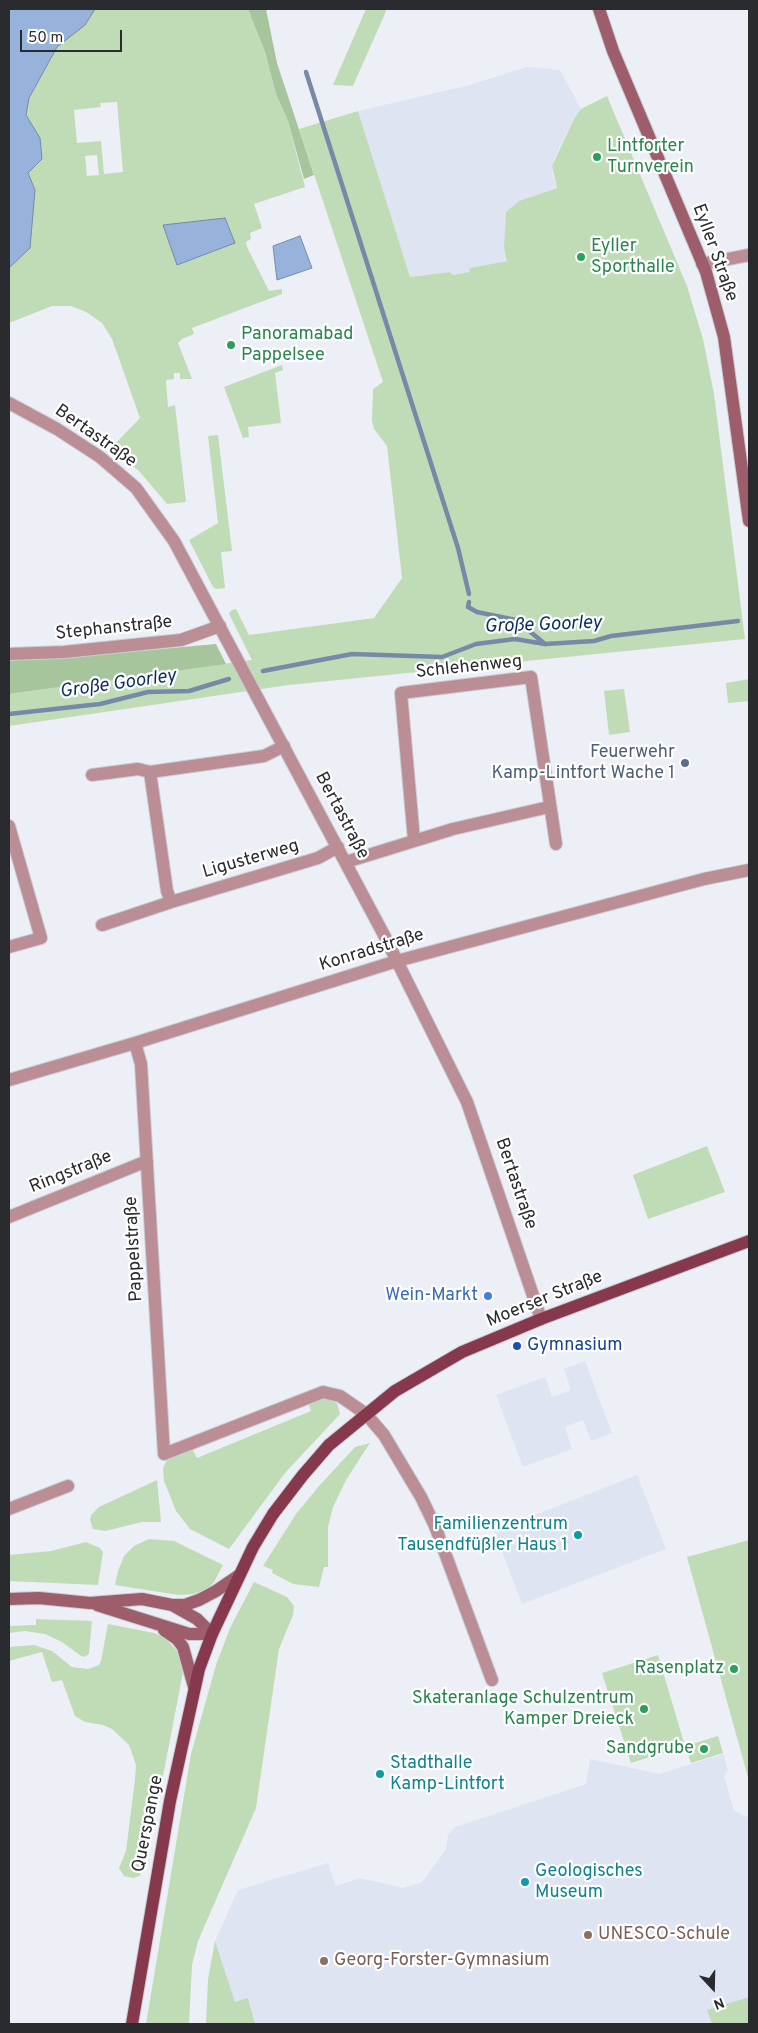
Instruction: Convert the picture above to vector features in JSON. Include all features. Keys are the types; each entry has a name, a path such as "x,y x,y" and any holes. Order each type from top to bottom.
{"main road":[{"name":"Eyller Straße","path":"599,9 616,59 702,264 724,337 749,521"},
{"name":"Moerser Straße","path":"212,1634 238,1576 273,1514 303,1475 329,1446 366,1414 403,1386 462,1352 541,1318 749,1242"},
{"name":"Moerser Straße","path":"172,1605 199,1600 238,1576"},
{"name":"Moerser Straße","path":"9,1599 39,1598 90,1603 142,1599 172,1605 197,1619 212,1634"},
{"name":"Moerser Straße","path":"90,1603 189,1634 212,1634"},
{"name":"Moerser Straße","path":"158,1625 183,1647 194,1687"},
{"name":"Querspange","path":"132,2024 170,1801 194,1687 212,1634"}],"street":[{"path":"702,264 749,255"},
{"name":"Bertastraße","path":"9,403 57,429 100,457 136,488 171,536 346,862 467,1102 541,1318"},
{"name":"Stephanstraße","path":"9,654 64,652 181,640 220,626"},
{"name":"Schlehenweg","path":"414,840 401,693 531,676 556,844"},
{"path":"92,775 138,769 150,772 264,756 284,746"},
{"path":"150,772 167,891 171,902"},
{"path":"346,862 452,829 549,806"},
{"path":"9,826 41,938 9,947"},
{"name":"Ligusterweg","path":"102,925 171,902 318,858 338,847"},
{"name":"Konradstraße","path":"9,1080 135,1043 397,961 688,884 749,870"},
{"name":"Pappelstraße","path":"135,1043 141,1064 164,1454 324,1392 340,1396 366,1414"},
{"name":"Ringstraße","path":"9,1217 147,1161"},
{"path":"366,1414 384,1435 421,1497 435,1526 492,1680"},
{"path":"9,1509 68,1486"}],"shaded area":[{"path":"527,67 560,70 581,109 554,159 552,173 557,188 519,201 504,248 508,261 470,268 469,272 453,275 450,272 410,277 358,111 470,85"},
{"path":"585,1361 612,1433 591,1441 583,1420 565,1427 572,1449 523,1467 496,1395 545,1377 552,1397 571,1390 564,1369"},
{"path":"637,1475 666,1549 522,1604 494,1531"},
{"path":"723,1754 728,1770 724,1776 734,1811 749,1818 749,1997 708,2010 712,2024 255,2024 248,1998 235,2003 215,1941 238,1890 328,1863 336,1886 360,1878 403,1888 422,1882 446,1849 448,1835 455,1827 586,1784 590,1759 659,1774"}],"green space":[{"path":"9,9 248,9 265,52 276,94 288,121 305,187 254,204 262,228 250,233 251,239 246,242 247,247 269,291 282,289 282,294 192,328 194,334 182,339 178,343 192,379 180,379 180,373 174,373 174,379 166,380 168,407 175,405 186,502 167,504 139,471 111,448 140,418 112,339 102,323 86,312 71,306 52,306 9,323","holes":["117,102 123,172 104,174 101,141 77,143 74,110 101,107 100,103","97,155 99,175 87,176 85,156"]},
{"path":"248,9 266,9 277,63 314,175 304,179 288,121 276,94 265,52"},
{"path":"366,9 387,9 353,86 333,85"},
{"path":"607,96 687,286 703,339 714,394 745,639 289,685 9,726 9,694 252,660 230,616 229,613 232,610 236,609 249,635 374,618 402,578 387,446 374,429 372,421 373,389 383,382 299,129 358,111 410,277 450,272 453,275 469,272 470,268 507,261 504,248 506,212 519,201 557,188 552,166 574,119 581,109"},
{"path":"282,365 283,370 275,373 281,423 248,427 249,437 243,438 224,387"},
{"path":"218,435 232,551 221,552 225,588 216,589 213,587 189,540 218,523 208,436"},
{"path":"216,644 226,664 9,694 9,660 62,658"},
{"path":"749,679 749,701 728,703 726,683"},
{"path":"624,689 630,732 609,735 604,691"},
{"path":"707,1146 725,1192 648,1219 633,1175"},
{"path":"326,1398 337,1403 340,1414 285,1473 229,1549 190,1529 176,1511 164,1481 163,1468 167,1460 193,1450 197,1458 311,1411 308,1403"},
{"path":"370,1443 346,1480 333,1507 328,1527 328,1567 324,1567 319,1587 293,1584 272,1573 273,1570 263,1566 296,1514 319,1486 355,1447"},
{"path":"157,1480 161,1522 142,1522 105,1531 93,1529 90,1520 91,1515 99,1507"},
{"path":"149,1539 174,1541 223,1565 214,1582 208,1588 194,1594 178,1595 115,1585 124,1556 134,1546"},
{"name":"Rasenplatz","path":"749,1540 749,1781 687,1557"},
{"path":"86,1542 100,1548 103,1552 98,1585 9,1581 9,1555 51,1551"},
{"path":"254,1582 287,1597 294,1606 293,1615 279,1649 256,1808 198,1941 192,1965 189,2024 146,2024 191,1754 216,1665 230,1628"},
{"path":"36,1619 92,1621 89,1654 84,1657 81,1656 62,1642 45,1634 25,1631 9,1633 9,1626 36,1625"},
{"path":"108,1624 154,1633 165,1638 177,1651 183,1672 164,1771 158,1797 152,1807 140,1876 133,1878 124,1876 119,1868 126,1851 135,1779 136,1765 129,1745 112,1729 103,1725 85,1722 75,1716 62,1680 52,1682 42,1652 9,1661 9,1647 34,1645 52,1651 72,1667 88,1669 99,1665"},
{"name":"Skateranlage Schulzentrum Kamper Dreieck","path":"658,1655 685,1746 631,1763 602,1673"},
{"name":"Sandgrube","path":"718,1736 723,1753 691,1763 685,1746"},
{"path":"215,1941 235,2002 248,1998 255,2024 206,2024 208,1979"},
{"path":"749,1997 749,2024 712,2024 707,2010"}],"water":[{"path":"9,9 95,9 85,25 57,47 29,98 26,115 40,138 42,159 28,173 35,190 30,248 9,268"},
{"path":"225,218 235,243 177,265 163,225"},
{"path":"300,236 312,268 277,280 273,246"}],"waterway":[{"path":"306,72 458,548 469,594"},
{"path":"469,602 468,607 477,612 516,620 545,644"},
{"name":"Große Goorley","path":"263,671 352,654 442,657 476,644 515,639 545,644 594,641 611,636 738,621"},
{"name":"Große Goorley","path":"9,714 100,704 148,692 189,691 229,679"}],"place":[{"name":"Lintforter Turnverein","path":"597,157"},
{"name":"Eyller Sporthalle","path":"581,257"},
{"name":"Panoramabad Pappelsee","path":"231,345"},
{"name":"Feuerwehr Kamp-Lintfort Wache 1","path":"685,763"},
{"name":"Wein-Markt","path":"488,1296"},
{"name":"Gymnasium","path":"517,1346"},
{"name":"Familienzentrum Tausendfüßler Haus 1","path":"578,1535"},
{"name":"Rasenplatz","path":"734,1669"},
{"name":"Skateranlage Schulzentrum Kamper Dreieck","path":"644,1709"},
{"name":"Sandgrube","path":"704,1749"},
{"name":"Stadthalle Kamp-Lintfort","path":"380,1774"},
{"name":"Geologisches Museum","path":"525,1882"},
{"name":"UNESCO-Schule","path":"588,1935"},
{"name":"Georg-Forster-Gymnasium","path":"324,1961"}]}
